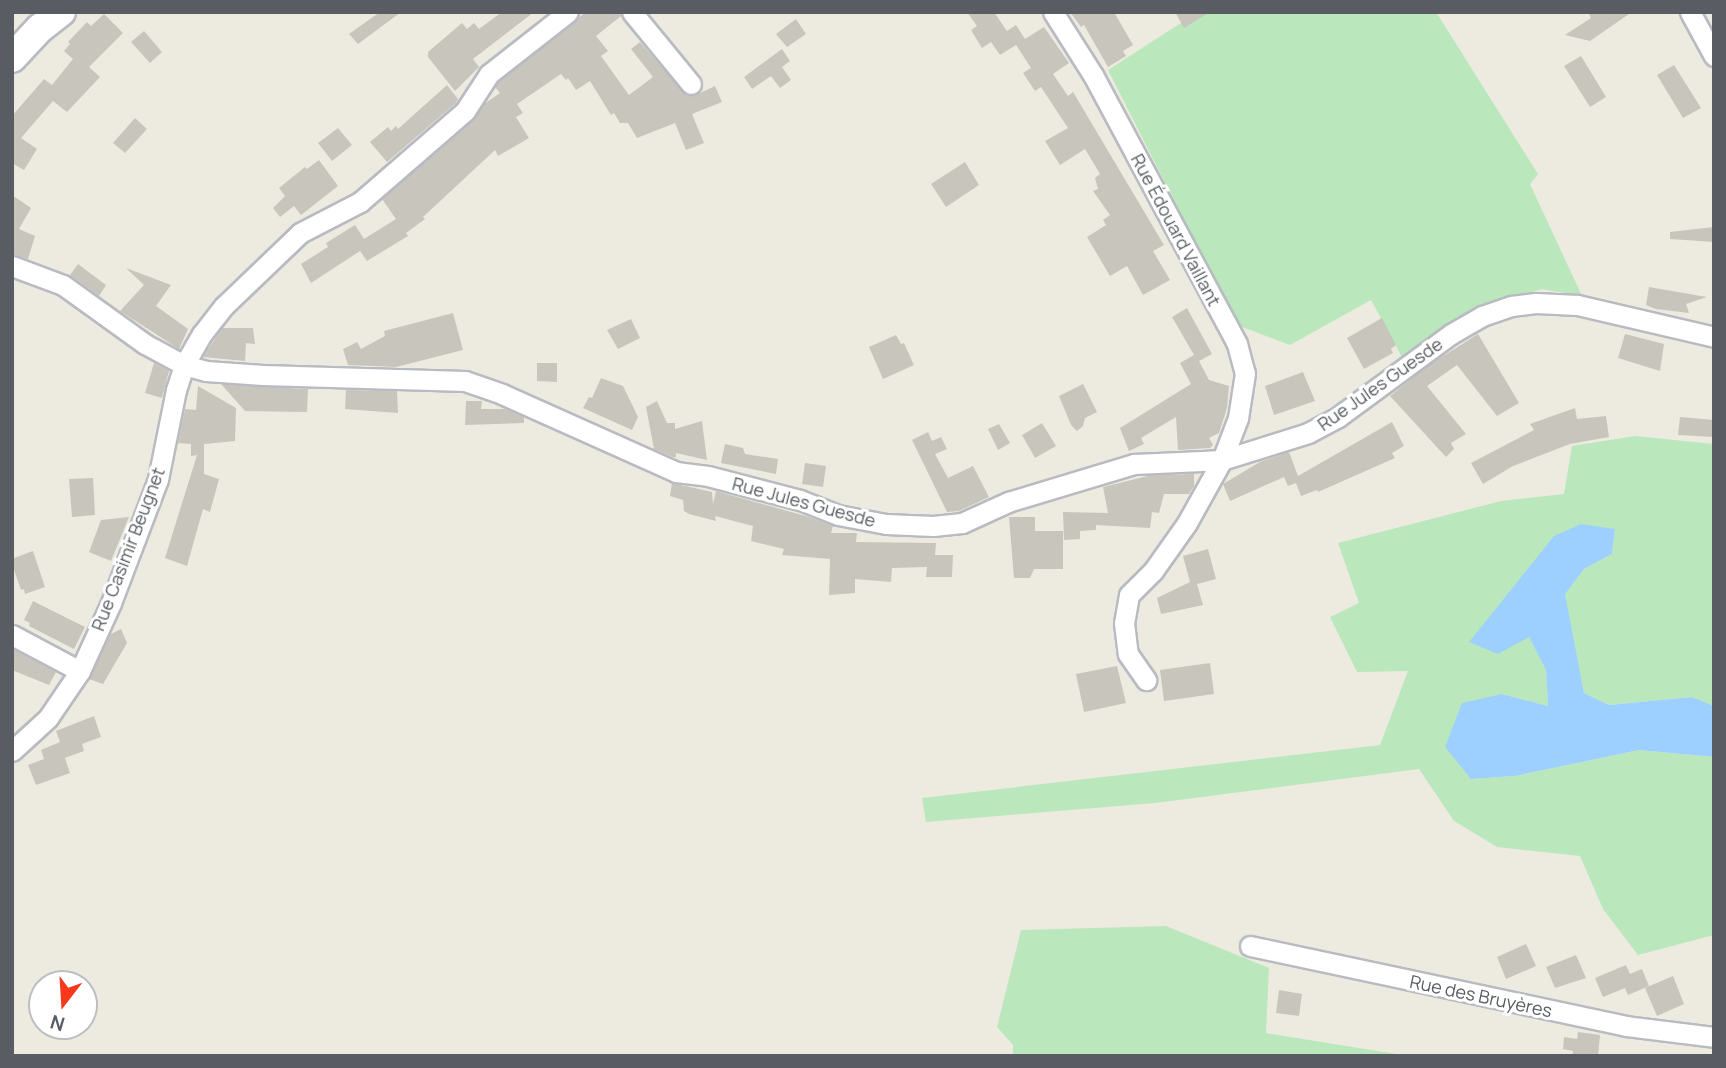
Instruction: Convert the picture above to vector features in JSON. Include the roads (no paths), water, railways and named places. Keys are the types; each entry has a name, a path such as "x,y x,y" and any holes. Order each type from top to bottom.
{"street":[{"path":"12,58 39,29 61,12"},
{"name":"Rue Casimir Beugnet","path":"12,751 48,718 80,671 111,603 158,480 176,390 184,365 224,306 300,233 360,202 465,111 489,74 568,12"},
{"path":"632,12 691,84"},
{"name":"Rue Édouard Vaillant","path":"1053,12 1093,75 1237,344 1245,373 1238,418 1222,460 1186,523 1153,571 1129,595 1124,623 1128,654 1146,680"},
{"path":"1690,12 1714,56"},
{"name":"Rue Jules Guesde","path":"12,267 63,285 145,344 184,365 206,371 264,375 465,381 502,394 676,472 708,476 800,500 838,515 886,524 933,526 962,523 1008,502 1134,464 1222,460 1308,433 1328,422 1451,334 1482,316 1511,306 1536,303 1577,306 1714,337"},
{"path":"12,635 80,671"},
{"name":"Rue des Bruyères","path":"1250,946 1626,1026 1714,1037"}],"water":[{"path":"1581,524 1615,529 1612,554 1584,569 1565,594 1584,693 1609,705 1692,697 1714,706 1714,757 1639,750 1515,776 1471,779 1445,747 1462,703 1502,694 1548,706 1546,670 1529,637 1498,654 1469,642 1554,536"}]}
